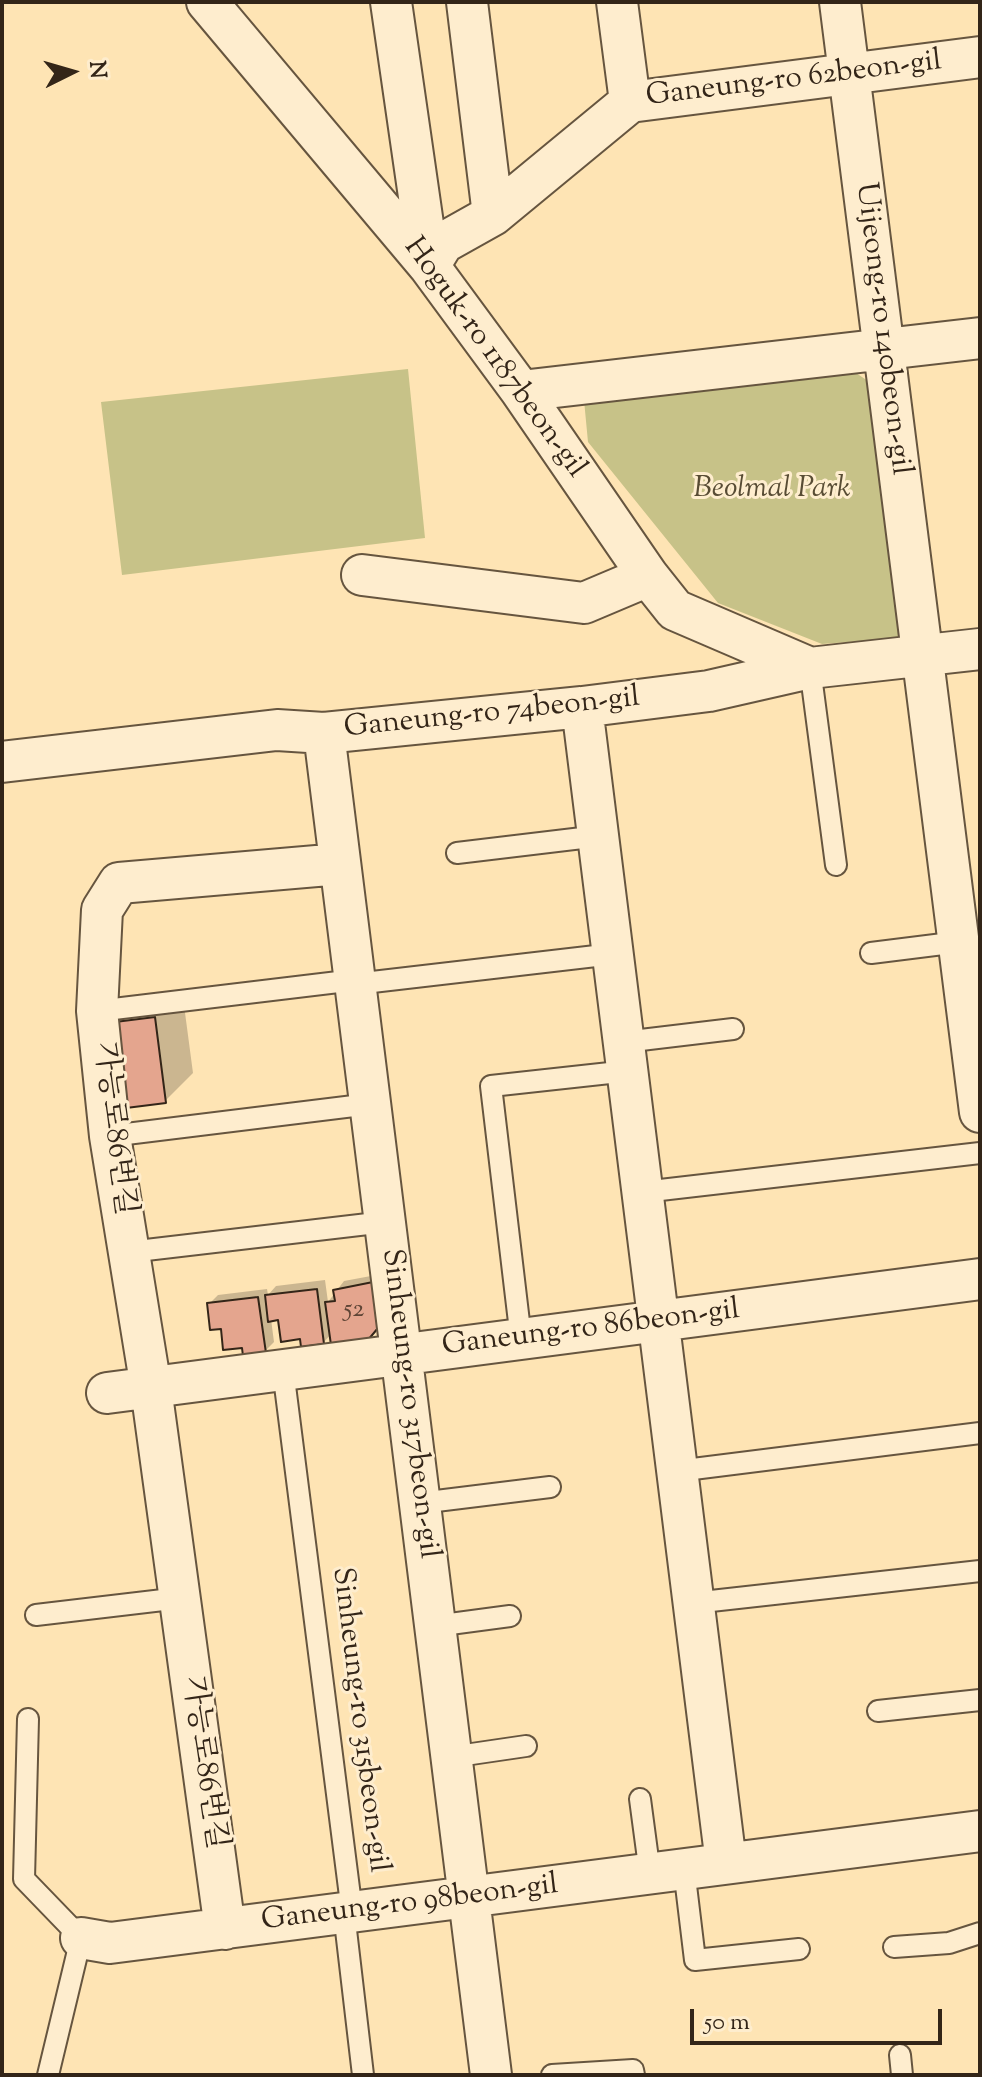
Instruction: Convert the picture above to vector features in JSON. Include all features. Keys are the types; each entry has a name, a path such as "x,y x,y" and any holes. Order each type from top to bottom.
{"street":[{"name":"Hoguk-ro 1187beon-gil","path":"207,2 429,266 675,610 810,668"},
{"path":"391,2 429,266"},
{"path":"467,2 493,215"},
{"path":"617,2 630,102"},
{"name":"Uijeong-ro 140beon-gil","path":"840,2 980,1112"},
{"name":"Ganeung-ro 62beon-gil","path":"429,266 443,243 493,215 630,102 980,57"},
{"path":"521,391 980,338"},
{"path":"362,575 584,603 648,576"},
{"name":"Ganeung-ro 74beon-gil","path":"2,762 277,730 324,733 582,707 709,691 810,668 980,649"},
{"path":"582,707 726,1863"},
{"name":"Sinheung-ro 317beon-gil","path":"324,733 491,2075"},
{"name":"가능로86번길","path":"225,1929 151,1388 110,1136 97,1011 102,910 119,883 340,864"},
{"name":"Ganeung-ro 86beon-gil","path":"107,1393 980,1279"},
{"name":"Ganeung-ro 98beon-gil","path":"81,1938 110,1943 980,1831"}],"lane":[{"path":"810,668 836,865"},
{"path":"457,853 599,836"},
{"path":"871,953 959,942"},
{"path":"97,1011 613,954"},
{"path":"521,1339 491,1086 733,1029"},
{"path":"110,1136 370,1104"},
{"path":"643,1192 980,1153"},
{"path":"129,1252 385,1222"},
{"name":"Sinheung-ro 315beon-gil","path":"283,1370 351,1904 344,1913 363,2075"},
{"path":"677,1471 980,1433"},
{"path":"420,1503 550,1487"},
{"path":"693,1603 980,1571"},
{"path":"36,1615 180,1598"},
{"path":"435,1626 510,1616"},
{"path":"878,1711 980,1700"},
{"path":"28,1719 24,1879 81,1938 48,2075"},
{"path":"451,1757 526,1746"},
{"path":"640,1799 695,1960 799,1949"},
{"path":"894,1947 949,1943 980,1933"},
{"path":"552,2075 633,2070 634,2075"}],"green space":[{"path":"408,369 425,538 122,575 101,402"},
{"name":"Beolmal Park","path":"850,369 871,383 899,638 822,644 718,603 588,442 584,400"}],"building":[{"path":"155,1017 166,1103 126,1108 115,1022"},
{"path":"378,1281 383,1322 368,1340 331,1345 325,1302 335,1301 333,1290"},
{"path":"317,1289 324,1344 301,1347 300,1339 281,1342 278,1320 268,1322 265,1295"},
{"path":"258,1297 266,1353 243,1356 242,1348 223,1350 221,1329 210,1330 207,1303"}]}
